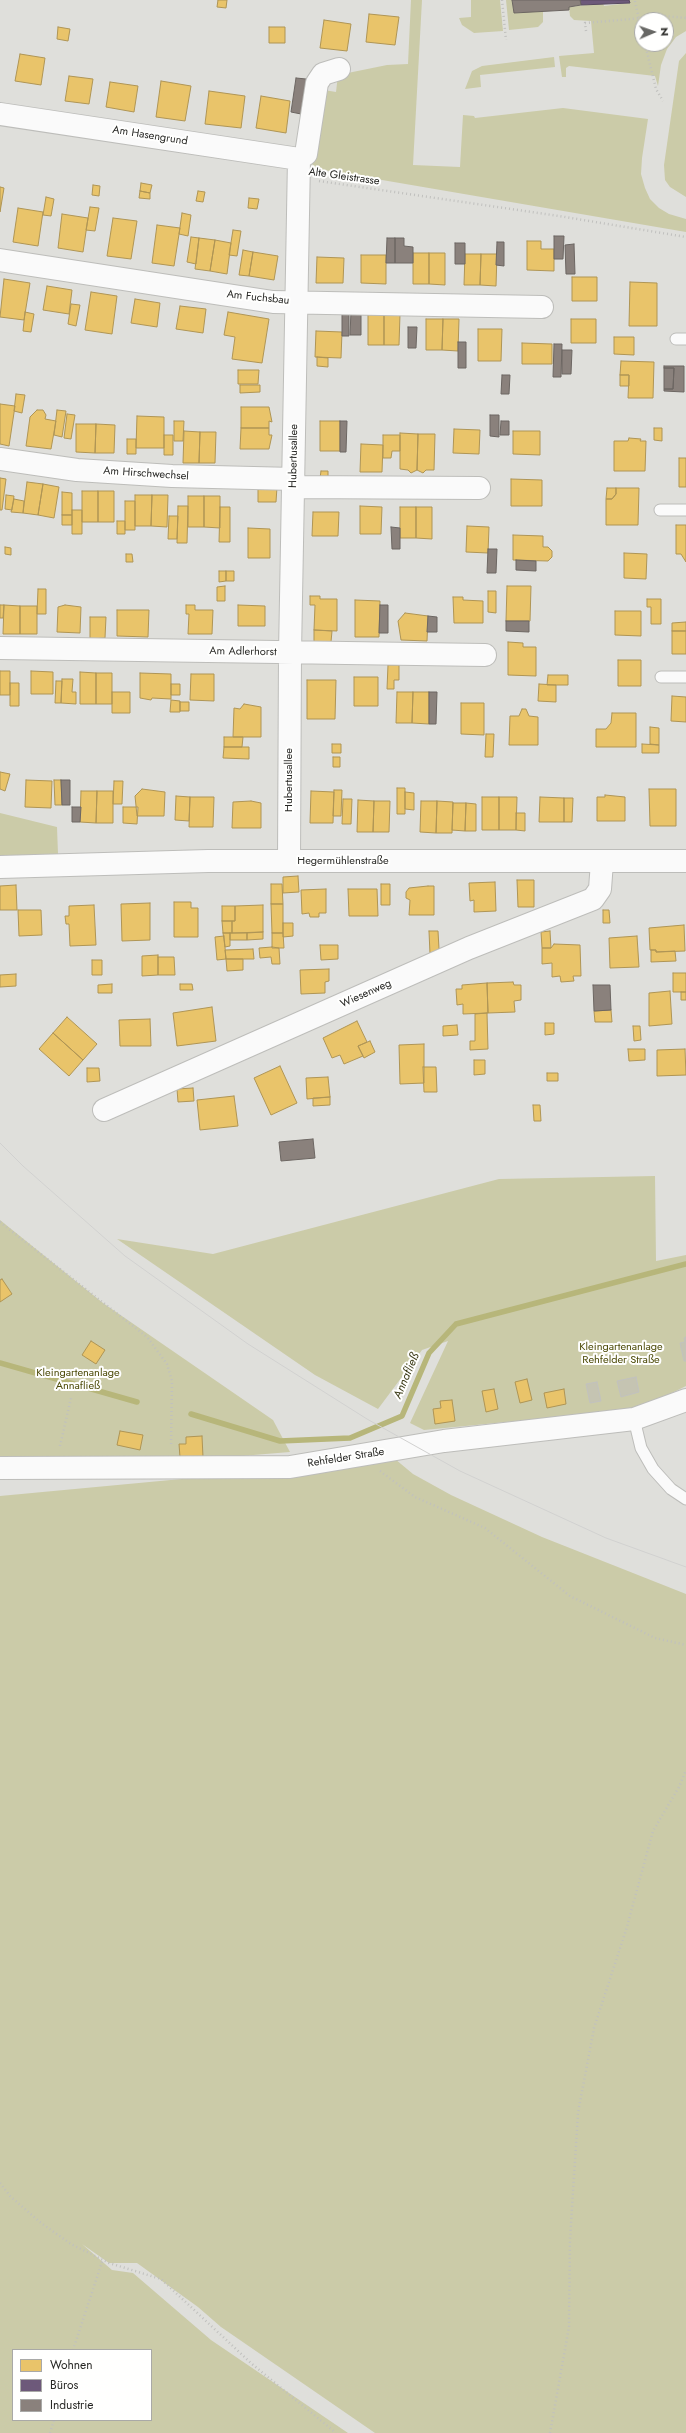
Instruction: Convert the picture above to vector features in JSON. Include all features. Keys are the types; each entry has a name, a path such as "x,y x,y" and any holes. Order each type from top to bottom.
{"street":[{"name":"Hubertusallee","path":"289,861 290,653 298,302 299,168 306,154 316,83 323,74 339,69"},
{"name":"Am Hasengrund","path":"0,114 299,168"},
{"name":"Am Fuchsbau","path":"0,260 273,302 542,307"},
{"name":"Am Hirschwechsel","path":"0,459 77,470 172,476 294,483 479,488"},
{"name":"Am Adlerhorst","path":"0,648 485,656"},
{"name":"Hegermühlenstraße","path":"0,866 208,861 686,861"},
{"name":"Wiesenweg","path":"104,1110 469,948 593,899 600,889 602,862"},
{"name":"Rehfelder Straße","path":"0,1468 290,1467 444,1441 634,1419 686,1400"}],"lane":[{"path":"660,510 686,510"},
{"path":"661,677 686,677"},
{"path":"634,1419 641,1448 653,1469 671,1489 686,1498"}],"path":[{"path":"502,0 506,40"},
{"path":"635,1 637,12"},
{"path":"674,17 686,18"},
{"path":"586,31 585,23 634,18"},
{"path":"647,52 656,89 663,101"},
{"name":"Alte Gleistrasse","path":"299,168 559,216 686,237"},
{"path":"0,1222 147,1337 167,1364 172,1381 171,1468"},
{"path":"54,1446 62,1446 71,1398"},
{"path":"368,1455 384,1476 414,1497 485,1528 570,1596 655,1638 686,1645"},
{"path":"550,2433 569,2327 570,2239 578,2112 594,2028 626,1930 653,1831 679,1788 686,1770"},
{"path":"0,2183 10,2196 41,2224 71,2244 103,2259 161,2279 252,2364 336,2433"},
{"path":"73,2349 103,2259"},
{"path":"50,2433 54,2421"}],"green space":[{"path":"411,0 422,0 413,165 460,167 463,115 474,116 475,118 563,108 648,119 641,174 645,188 650,199 659,208 669,214 686,219 686,232 312,168 324,90 336,92 338,75 387,65 408,64"},
{"path":"471,0 500,0 503,31 474,33 462,25 459,18 471,17"},
{"path":"506,0 512,0 514,13 543,10 543,22 538,27 509,30"},
{"path":"629,0 686,0 686,31 674,40 674,12 634,12 634,52 666,52 661,65 658,86 655,76 569,66 566,68 566,77 562,77 559,56 594,53 591,21 574,20 570,16 569,7 603,3 604,6 629,3"},
{"path":"686,53 686,197 670,187 665,180 664,165 679,61"},
{"path":"554,57 555,67 480,75 481,87 465,89 472,71 482,66"},
{"path":"0,813 57,827 58,854 0,857"},
{"name":"Kleingartenanlage Rehfelder Straße","path":"655,1176 656,1261 686,1255 686,1386 640,1409 424,1430 410,1423 448,1341 422,1350 378,1409 315,1375 117,1239 213,1254 499,1179"},
{"name":"Kleingartenanlage Annafließ","path":"0,1220 103,1303 273,1420 290,1452 204,1459 71,1456 0,1458"},
{"path":"395,1459 413,1474 451,1495 542,1537 686,1594 686,2433 375,2433 221,2327 198,2307 137,2263 109,2263 82,2244 112,2270 133,2273 211,2340 348,2433 0,2433 0,1496"}],"building: Wohnen":[{"path":"218,0 227,0 226,8 217,7"},
{"path":"369,14 399,17 395,45 366,42"},
{"path":"324,20 351,24 347,51 320,48"},
{"path":"58,27 70,29 68,41 57,39"},
{"path":"269,27 285,27 285,43 269,43"},
{"path":"20,54 45,58 41,85 15,81"},
{"path":"69,76 93,79 89,104 65,101"},
{"path":"161,81 191,86 185,121 156,117"},
{"path":"110,82 138,86 134,112 106,107"},
{"path":"209,91 245,96 241,128 205,124"},
{"path":"261,96 290,101 286,133 256,128"},
{"path":"141,183 152,185 150,193 140,191"},
{"path":"93,185 100,186 99,196 92,195"},
{"path":"0,187 4,188 0,212"},
{"path":"140,191 150,193 150,199 139,198"},
{"path":"198,191 205,192 203,202 196,201"},
{"path":"46,197 54,199 51,216 43,215"},
{"path":"249,198 259,199 257,209 248,208"},
{"path":"90,207 99,208 95,231 86,230"},
{"path":"18,208 43,212 38,246 13,242"},
{"path":"182,213 191,215 188,236 179,234"},
{"path":"62,214 88,218 83,252 58,248"},
{"path":"113,218 137,221 131,259 107,256"},
{"path":"157,225 180,228 174,266 152,263"},
{"path":"233,230 241,231 237,256 229,255"},
{"path":"191,237 199,238 196,264 187,262"},
{"path":"199,238 215,240 210,271 195,269"},
{"path":"215,240 231,243 227,274 210,271"},
{"path":"527,241 541,241 541,249 554,249 554,271 527,270"},
{"path":"243,250 253,252 249,276 239,275"},
{"path":"253,252 278,256 274,280 249,276"},
{"path":"413,253 429,253 429,284 413,284"},
{"path":"429,253 445,253 445,285 429,284"},
{"path":"465,254 481,254 480,285 464,285"},
{"path":"481,254 497,254 496,286 480,285"},
{"path":"361,255 386,255 386,284 361,283"},
{"path":"317,257 344,258 343,283 316,283"},
{"path":"572,277 597,277 597,301 572,301"},
{"path":"4,279 30,283 24,320 0,317"},
{"path":"630,282 657,283 657,326 629,326"},
{"path":"47,286 72,290 69,314 43,310"},
{"path":"91,292 117,296 112,334 85,330"},
{"path":"135,299 160,303 157,327 131,323"},
{"path":"71,304 80,305 76,326 68,324"},
{"path":"180,306 206,309 203,333 176,329"},
{"path":"25,312 34,314 31,332 23,331"},
{"path":"228,312 269,319 262,363 232,359 235,337 224,335"},
{"path":"368,313 384,314 384,345 368,345"},
{"path":"384,314 400,314 399,345 384,345"},
{"path":"426,319 443,319 442,350 426,350"},
{"path":"443,319 459,319 458,351 442,350"},
{"path":"571,319 596,319 596,343 571,343"},
{"path":"478,329 502,329 501,361 478,361"},
{"path":"316,331 342,332 341,358 315,357"},
{"path":"614,337 634,337 634,355 614,354"},
{"path":"522,343 552,344 552,364 522,364"},
{"path":"317,357 328,358 328,367 317,366"},
{"path":"621,361 654,362 653,398 628,398 629,375 620,375"},
{"path":"238,370 259,370 258,384 238,384"},
{"path":"620,375 629,375 629,386 620,386"},
{"path":"240,385 260,385 260,392 240,393"},
{"path":"16,394 25,395 22,413 14,411"},
{"path":"0,404 15,406 9,446 0,444"},
{"path":"241,407 269,407 272,422 269,421 269,428 241,428"},
{"path":"37,410 43,410 46,415 45,419 56,421 51,449 26,446 30,417"},
{"path":"57,410 66,411 62,437 54,435"},
{"path":"67,414 75,415 71,439 64,438"},
{"path":"137,416 164,417 164,448 136,448"},
{"path":"174,421 184,421 183,441 174,441"},
{"path":"320,421 340,421 340,451 320,451"},
{"path":"76,424 96,424 95,453 76,452"},
{"path":"96,424 115,425 114,453 95,453"},
{"path":"241,428 269,428 269,435 272,435 269,449 240,449"},
{"path":"654,428 662,428 662,441 654,440"},
{"path":"454,429 480,430 479,454 453,453"},
{"path":"184,431 200,432 199,463 183,463"},
{"path":"513,431 540,431 540,455 513,454"},
{"path":"200,432 216,432 215,463 199,463"},
{"path":"400,433 418,434 417,470 411,473 408,470 400,469"},
{"path":"418,434 435,434 434,470 426,470 423,473 417,470"},
{"path":"164,435 173,435 173,455 164,455"},
{"path":"383,435 400,435 400,451 392,451 391,458 383,458"},
{"path":"629,438 646,441 645,471 614,471 614,441 628,441"},
{"path":"127,439 136,439 136,454 127,454"},
{"path":"361,444 383,445 382,472 360,472"},
{"path":"679,458 686,458 686,487 679,487"},
{"path":"321,471 328,471 328,478 320,478"},
{"path":"0,478 6,479 2,510 0,510"},
{"path":"511,479 542,480 542,506 511,506"},
{"path":"27,482 43,484 38,515 23,513"},
{"path":"43,484 59,487 54,518 38,515"},
{"path":"258,487 277,487 276,502 258,502"},
{"path":"607,488 616,488 616,494 612,499 606,499"},
{"path":"616,488 639,488 638,525 606,525 606,499 612,499 616,494"},
{"path":"82,491 98,491 98,522 82,522"},
{"path":"98,491 114,491 114,522 98,522"},
{"path":"62,492 72,493 72,515 62,515"},
{"path":"6,495 14,496 12,510 5,509"},
{"path":"135,495 152,495 151,526 135,526"},
{"path":"152,495 168,495 167,527 151,526"},
{"path":"188,496 204,496 204,527 188,527"},
{"path":"204,496 220,496 220,528 204,527"},
{"path":"14,499 24,501 23,513 11,512"},
{"path":"125,501 135,501 135,530 125,530"},
{"path":"178,506 188,506 187,543 177,543"},
{"path":"360,506 382,507 381,534 360,534"},
{"path":"220,507 230,507 230,542 219,542"},
{"path":"400,507 416,507 416,538 400,538"},
{"path":"416,507 432,507 432,539 416,538"},
{"path":"72,510 82,510 82,534 72,534"},
{"path":"313,512 339,512 338,536 312,536"},
{"path":"62,515 72,515 72,525 62,525"},
{"path":"169,516 178,516 177,539 168,539"},
{"path":"117,521 125,521 125,534 117,534"},
{"path":"676,525 686,525 686,562 681,554 676,554"},
{"path":"467,526 489,527 488,553 466,552"},
{"path":"248,528 270,529 270,558 248,558"},
{"path":"513,535 543,536 543,547 548,547 552,551 552,557 548,561 513,560"},
{"path":"5,547 11,548 11,555 5,554"},
{"path":"624,553 647,554 646,579 624,578"},
{"path":"126,554 132,554 133,562 126,562"},
{"path":"219,571 226,571 226,581 219,582"},
{"path":"226,571 234,571 234,581 226,581"},
{"path":"225,586 225,601 217,601 217,587"},
{"path":"507,586 531,586 530,621 506,621"},
{"path":"38,589 46,589 46,614 37,614"},
{"path":"488,591 496,591 496,613 488,612"},
{"path":"310,596 320,596 320,599 337,599 337,631 314,630 315,605 310,605"},
{"path":"453,597 463,597 463,600 483,601 483,623 454,623"},
{"path":"647,599 661,599 661,624 651,624 651,607 647,607"},
{"path":"355,600 380,601 379,637 355,637"},
{"path":"0,605 4,605 3,618 0,618"},
{"path":"4,605 20,606 20,634 3,634"},
{"path":"65,605 81,607 80,633 57,632 58,607"},
{"path":"186,605 195,605 195,610 213,610 212,634 188,634 189,614 186,614"},
{"path":"238,605 265,606 265,626 238,626"},
{"path":"20,606 37,606 37,634 20,634"},
{"path":"117,610 149,610 148,637 117,636"},
{"path":"615,611 641,611 641,636 615,635"},
{"path":"405,613 428,616 427,641 401,640 398,621"},
{"path":"90,617 106,617 105,638 90,639"},
{"path":"686,622 686,631 672,631 672,623"},
{"path":"314,630 332,631 331,642 314,642"},
{"path":"672,631 686,631 686,654 672,654"},
{"path":"508,642 523,643 523,647 536,647 536,676 508,675"},
{"path":"618,660 641,660 641,686 618,686"},
{"path":"388,665 399,665 399,680 394,680 394,689 387,689"},
{"path":"0,671 10,671 10,695 0,695"},
{"path":"31,671 53,672 53,694 31,694"},
{"path":"80,672 96,673 96,704 80,704"},
{"path":"96,673 112,673 112,704 96,704"},
{"path":"140,673 171,674 171,699 152,698 151,700 140,698"},
{"path":"191,674 214,674 214,701 190,700"},
{"path":"548,675 568,675 568,685 547,685"},
{"path":"354,677 378,677 378,706 354,706"},
{"path":"62,679 73,679 72,692 76,692 76,704 61,703"},
{"path":"307,680 336,680 335,719 307,719"},
{"path":"56,681 62,681 61,703 55,703"},
{"path":"10,683 19,683 19,706 10,706"},
{"path":"171,684 180,684 180,695 171,695"},
{"path":"539,684 556,685 556,702 538,701"},
{"path":"112,692 130,692 130,713 112,713"},
{"path":"397,692 413,692 412,723 396,723"},
{"path":"413,692 429,692 429,724 412,723"},
{"path":"672,696 686,697 686,722 671,721"},
{"path":"171,700 180,701 180,712 170,712"},
{"path":"180,702 189,702 189,711 180,711"},
{"path":"461,703 484,703 484,735 461,734"},
{"path":"244,704 261,707 261,737 233,737 234,708 240,709"},
{"path":"522,709 526,709 529,716 538,717 538,745 509,745 510,716 519,716"},
{"path":"612,713 636,713 636,747 596,747 596,729 606,729 611,723"},
{"path":"650,727 659,728 659,745 650,744"},
{"path":"486,734 494,734 493,757 485,757"},
{"path":"224,737 243,737 242,747 224,747"},
{"path":"332,744 341,744 341,753 332,753"},
{"path":"642,744 659,745 659,753 642,753"},
{"path":"224,747 249,747 249,759 223,758"},
{"path":"333,757 340,757 340,767 333,767"},
{"path":"0,772 10,774 5,791 0,789"},
{"path":"26,780 52,781 51,808 25,807"},
{"path":"54,780 61,780 62,805 55,805"},
{"path":"114,781 123,781 122,804 113,804"},
{"path":"397,788 405,788 405,814 397,814"},
{"path":"142,789 165,792 164,816 137,816 135,796"},
{"path":"649,789 676,789 676,826 650,826"},
{"path":"334,790 342,790 341,816 333,816"},
{"path":"81,791 97,791 96,823 80,822"},
{"path":"97,791 113,791 113,823 96,823"},
{"path":"311,791 334,792 333,823 310,823"},
{"path":"405,792 414,793 414,810 405,809"},
{"path":"605,795 625,797 625,821 597,821 597,797 605,797"},
{"path":"176,796 190,797 189,821 175,820"},
{"path":"190,797 214,797 213,827 189,827"},
{"path":"482,797 499,797 499,830 482,830"},
{"path":"499,797 517,797 516,830 499,830"},
{"path":"540,797 564,798 564,822 539,822"},
{"path":"564,798 573,798 572,822 564,822"},
{"path":"343,799 352,799 351,824 342,824"},
{"path":"358,800 374,801 373,832 357,832"},
{"path":"251,801 261,803 261,828 232,828 233,802"},
{"path":"374,801 390,801 389,832 373,832"},
{"path":"421,801 437,801 436,833 420,832"},
{"path":"437,801 453,802 452,833 436,833"},
{"path":"453,803 466,803 465,831 452,830"},
{"path":"466,803 476,804 476,831 465,831"},
{"path":"123,807 138,807 137,824 123,823"},
{"path":"516,813 525,813 525,831 516,830"},
{"path":"298,876 299,892 283,893 283,877"},
{"path":"517,880 534,880 534,907 518,907"},
{"path":"495,882 496,911 474,912 474,900 470,901 469,883"},
{"path":"271,884 282,884 283,904 271,904"},
{"path":"381,884 390,884 390,905 381,905"},
{"path":"16,885 17,910 0,910 0,886"},
{"path":"434,886 434,915 409,915 410,900 406,898 406,892 409,888"},
{"path":"326,889 326,913 319,913 319,917 310,917 309,913 302,914 301,890"},
{"path":"348,889 377,889 378,916 349,916"},
{"path":"174,902 191,902 191,908 198,908 198,937 174,937"},
{"path":"150,903 150,940 122,941 121,904"},
{"path":"271,904 283,904 283,933 272,933"},
{"path":"94,905 96,945 70,946 69,924 66,924 65,916 69,916 69,906"},
{"path":"263,905 263,932 232,933 232,921 235,921 235,906"},
{"path":"222,906 235,906 235,921 222,921"},
{"path":"18,910 41,910 42,935 19,936"},
{"path":"603,910 609,910 610,923 603,923"},
{"path":"222,921 232,921 232,933 223,933"},
{"path":"283,923 293,923 293,936 283,937"},
{"path":"684,925 685,951 656,952 656,950 650,950 649,928"},
{"path":"429,931 438,931 439,949 430,954"},
{"path":"550,931 551,948 542,948 541,932"},
{"path":"263,932 263,939 247,940 247,933"},
{"path":"223,933 230,933 230,946 225,947"},
{"path":"230,933 247,933 247,940 230,940"},
{"path":"272,933 283,933 284,948 272,948"},
{"path":"224,936 226,959 217,960 215,937"},
{"path":"637,936 639,967 610,968 609,938"},
{"path":"554,944 580,945 581,976 573,976 574,981 561,982 560,976 552,977 552,963 542,964 542,948 551,948"},
{"path":"320,945 338,945 338,959 321,960"},
{"path":"259,948 279,948 280,964 272,964 271,957 260,958"},
{"path":"253,949 254,959 226,959 225,950"},
{"path":"651,950 656,950 656,952 675,951 676,961 651,962"},
{"path":"158,955 158,975 142,976 142,956"},
{"path":"158,957 174,957 175,975 158,975"},
{"path":"226,959 243,959 243,970 227,971"},
{"path":"92,960 102,960 102,975 92,975"},
{"path":"329,969 329,981 325,982 325,993 301,994 300,970"},
{"path":"673,973 686,973 686,992 673,992"},
{"path":"16,974 16,986 0,987 0,975"},
{"path":"513,982 514,985 521,985 521,1000 514,1001 515,1012 488,1013 487,983"},
{"path":"487,983 488,1013 463,1014 463,1004 457,1005 456,989 462,989 462,985"},
{"path":"112,984 112,993 98,993 98,985"},
{"path":"180,984 192,984 193,990 180,990"},
{"path":"670,991 672,1024 649,1026 649,993"},
{"path":"681,992 686,992 686,1000 681,1000"},
{"path":"212,1007 216,1041 177,1046 173,1013"},
{"path":"611,1010 612,1022 595,1022 594,1011"},
{"path":"487,1013 488,1049 470,1050 470,1041 475,1041 475,1014"},
{"path":"67,1017 97,1044 83,1060 53,1033"},
{"path":"150,1019 151,1046 120,1046 119,1020"},
{"path":"357,1021 367,1042 358,1046 363,1056 344,1064 340,1055 332,1058 323,1038"},
{"path":"545,1023 554,1023 554,1034 545,1035"},
{"path":"457,1025 458,1035 443,1036 443,1026"},
{"path":"633,1026 640,1026 641,1040 634,1041"},
{"path":"53,1033 83,1060 69,1076 39,1049"},
{"path":"370,1041 375,1052 364,1058 358,1046"},
{"path":"424,1044 424,1083 400,1084 399,1045"},
{"path":"628,1049 645,1049 645,1060 629,1061"},
{"path":"685,1049 686,1075 657,1076 657,1050"},
{"path":"474,1060 485,1060 485,1074 474,1075"},
{"path":"280,1066 297,1103 271,1115 254,1078"},
{"path":"423,1067 436,1067 437,1092 424,1092"},
{"path":"87,1068 99,1068 100,1081 87,1082"},
{"path":"547,1073 558,1073 558,1081 547,1081"},
{"path":"328,1077 330,1097 307,1099 306,1078"},
{"path":"193,1088 194,1101 178,1102 177,1089"},
{"path":"234,1096 238,1126 200,1130 197,1100"},
{"path":"330,1097 330,1105 313,1106 313,1098"},
{"path":"533,1105 540,1105 541,1121 534,1121"},
{"path":"2,1279 12,1294 0,1302 0,1280"},
{"path":"91,1341 105,1350 96,1364 82,1355"},
{"path":"527,1379 532,1400 520,1403 515,1382"},
{"path":"494,1389 498,1409 486,1412 482,1391"},
{"path":"564,1389 566,1404 547,1408 544,1393"},
{"path":"452,1400 455,1421 435,1424 433,1409 441,1408 440,1401"},
{"path":"120,1431 143,1435 140,1450 117,1445"},
{"path":"202,1436 203,1457 180,1457 179,1444 186,1444 186,1437"}],"building: Büros":[{"path":"580,0 629,0 630,3 581,5"}],"building: Industrie":[{"path":"512,0 580,0 581,5 569,7 569,10 514,13"},
{"path":"296,78 306,79 301,114 291,112"},
{"path":"554,236 564,236 563,259 554,259"},
{"path":"387,238 395,238 395,263 386,263"},
{"path":"395,238 404,238 404,246 413,247 413,263 395,263"},
{"path":"497,242 504,242 504,266 496,265"},
{"path":"455,243 465,243 465,264 455,264"},
{"path":"574,244 575,274 566,274 565,245"},
{"path":"351,311 361,311 361,335 350,335"},
{"path":"342,312 349,312 349,336 342,336"},
{"path":"408,327 417,327 416,348 408,348"},
{"path":"458,342 466,342 466,368 458,368"},
{"path":"554,344 562,344 561,377 553,377"},
{"path":"562,350 572,350 571,374 562,374"},
{"path":"664,366 684,366 684,392 664,391 664,389 673,389 674,368 664,368"},
{"path":"664,368 674,368 673,389 664,389"},
{"path":"502,375 510,375 509,394 501,394"},
{"path":"490,415 499,415 499,437 490,436"},
{"path":"340,421 347,421 346,452 340,452"},
{"path":"501,421 509,421 509,435 500,435"},
{"path":"391,527 400,528 400,549 392,549"},
{"path":"488,549 497,549 496,573 487,573"},
{"path":"516,560 536,561 536,571 516,570"},
{"path":"380,605 388,605 388,633 379,633"},
{"path":"428,616 437,617 437,632 427,632"},
{"path":"506,621 529,621 529,632 506,631"},
{"path":"429,692 437,692 436,724 429,724"},
{"path":"61,780 70,780 70,805 62,805"},
{"path":"72,807 81,807 80,822 72,822"},
{"path":"593,985 610,985 611,1010 594,1011"},
{"path":"313,1139 315,1158 281,1161 279,1142"}],"building: Sonstige":[{"path":"686,1337 686,1361 684,1361 680,1343 685,1342 684,1338"},
{"path":"636,1377 639,1392 621,1397 617,1381"},
{"path":"597,1382 601,1401 590,1403 586,1384"}],"waterway":[{"name":"Annafließ","path":"191,1414 280,1441 350,1438 402,1416 429,1353 456,1324 686,1264"},
{"name":"Annafließ","path":"0,1363 137,1402"}],"tram line":[{"path":"0,1143 23,1166 125,1256 248,1344 367,1419 460,1471 606,1538 686,1567"}]}
